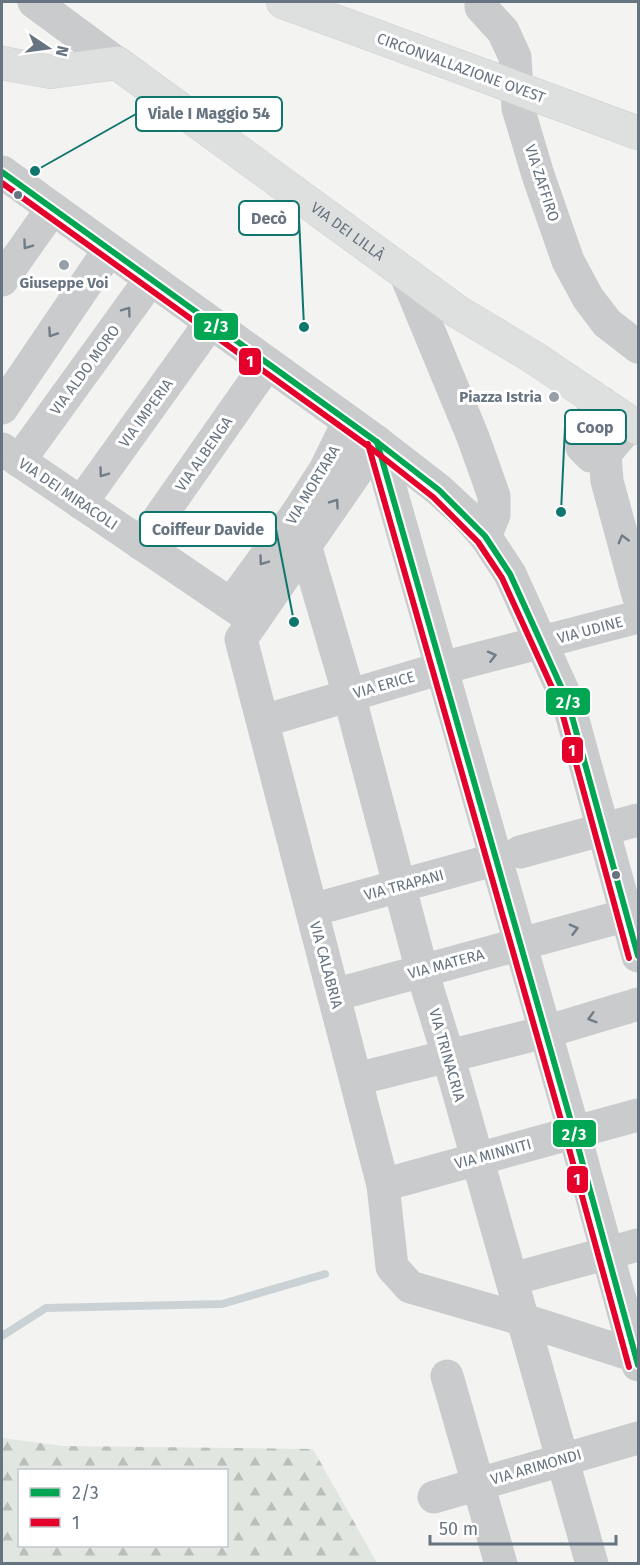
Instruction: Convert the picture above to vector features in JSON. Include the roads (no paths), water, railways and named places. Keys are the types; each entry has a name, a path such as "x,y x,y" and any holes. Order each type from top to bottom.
{"main road":[{"name":"CIRCONVALLAZIONE OVEST","path":"283,2 639,134"},
{"path":"2,63 51,72 117,63"},
{"name":"VIA DEI LILLÀ","path":"117,63 458,312 534,357 635,425"}],"street":[{"name":"VIA DEI LILLÀ","path":"34,2 117,63"},
{"name":"VIA ZAFFIRO","path":"481,2 481,7 503,31 514,57 518,108 538,175 568,261 588,298 607,323 639,347"},
{"path":"2,172 377,442 439,490 485,536 510,574 568,702 639,956"},
{"path":"2,280 52,209"},
{"path":"2,408 109,250"},
{"path":"405,273 473,437 494,496 494,515 485,536"},
{"name":"VIA ALDO MORO","path":"10,455 150,280"},
{"name":"VIA IMPERIA","path":"81,503 210,323"},
{"name":"VIA ALBENGA","path":"141,544 267,364"},
{"path":"602,403 581,431 582,447 606,467 639,595"},
{"name":"VIA MORTARA","path":"242,621 298,512 325,470 348,423"},
{"path":"606,467 635,425"},
{"path":"242,621 306,545 377,442"},
{"path":"377,442 442,668 508,856 521,944 574,1132 623,1249 637,1360 524,1320"},
{"name":"VIA DEI MIRACOLI","path":"10,455 141,544 242,621"},
{"name":"VIA TRINACRIA","path":"298,512 422,971 448,1055 592,1563"},
{"name":"VIA UDINE","path":"541,643 639,617"},
{"name":"VIA CALABRIA","path":"242,621 262,721 382,1185 392,1268 410,1287 524,1320"},
{"name":"VIA ERICE","path":"262,721 442,668 541,643"},
{"name":"VIA TRAPANI","path":"312,910 639,820"},
{"name":"VIA MATERA","path":"334,995 627,915"},
{"path":"356,1078 545,1032 639,1004"},
{"name":"VIA MINNITI","path":"382,1185 639,1114"},
{"path":"512,1279 623,1249"},
{"path":"447,1376 501,1563"},
{"name":"VIA ARIMONDI","path":"434,1497 639,1438"}],"waterway":[{"path":"2,1336 46,1308 222,1304 325,1274"}],"place":[{"name":"Viale I Maggio 54","path":"35,171"},
{"name":"Giuseppe Voi","path":"64,265"},
{"name":"Decò","path":"304,327"},
{"name":"Piazza Istria","path":"554,397"},
{"name":"Coop","path":"561,512"},
{"name":"Coiffeur Davide","path":"294,622"}]}
